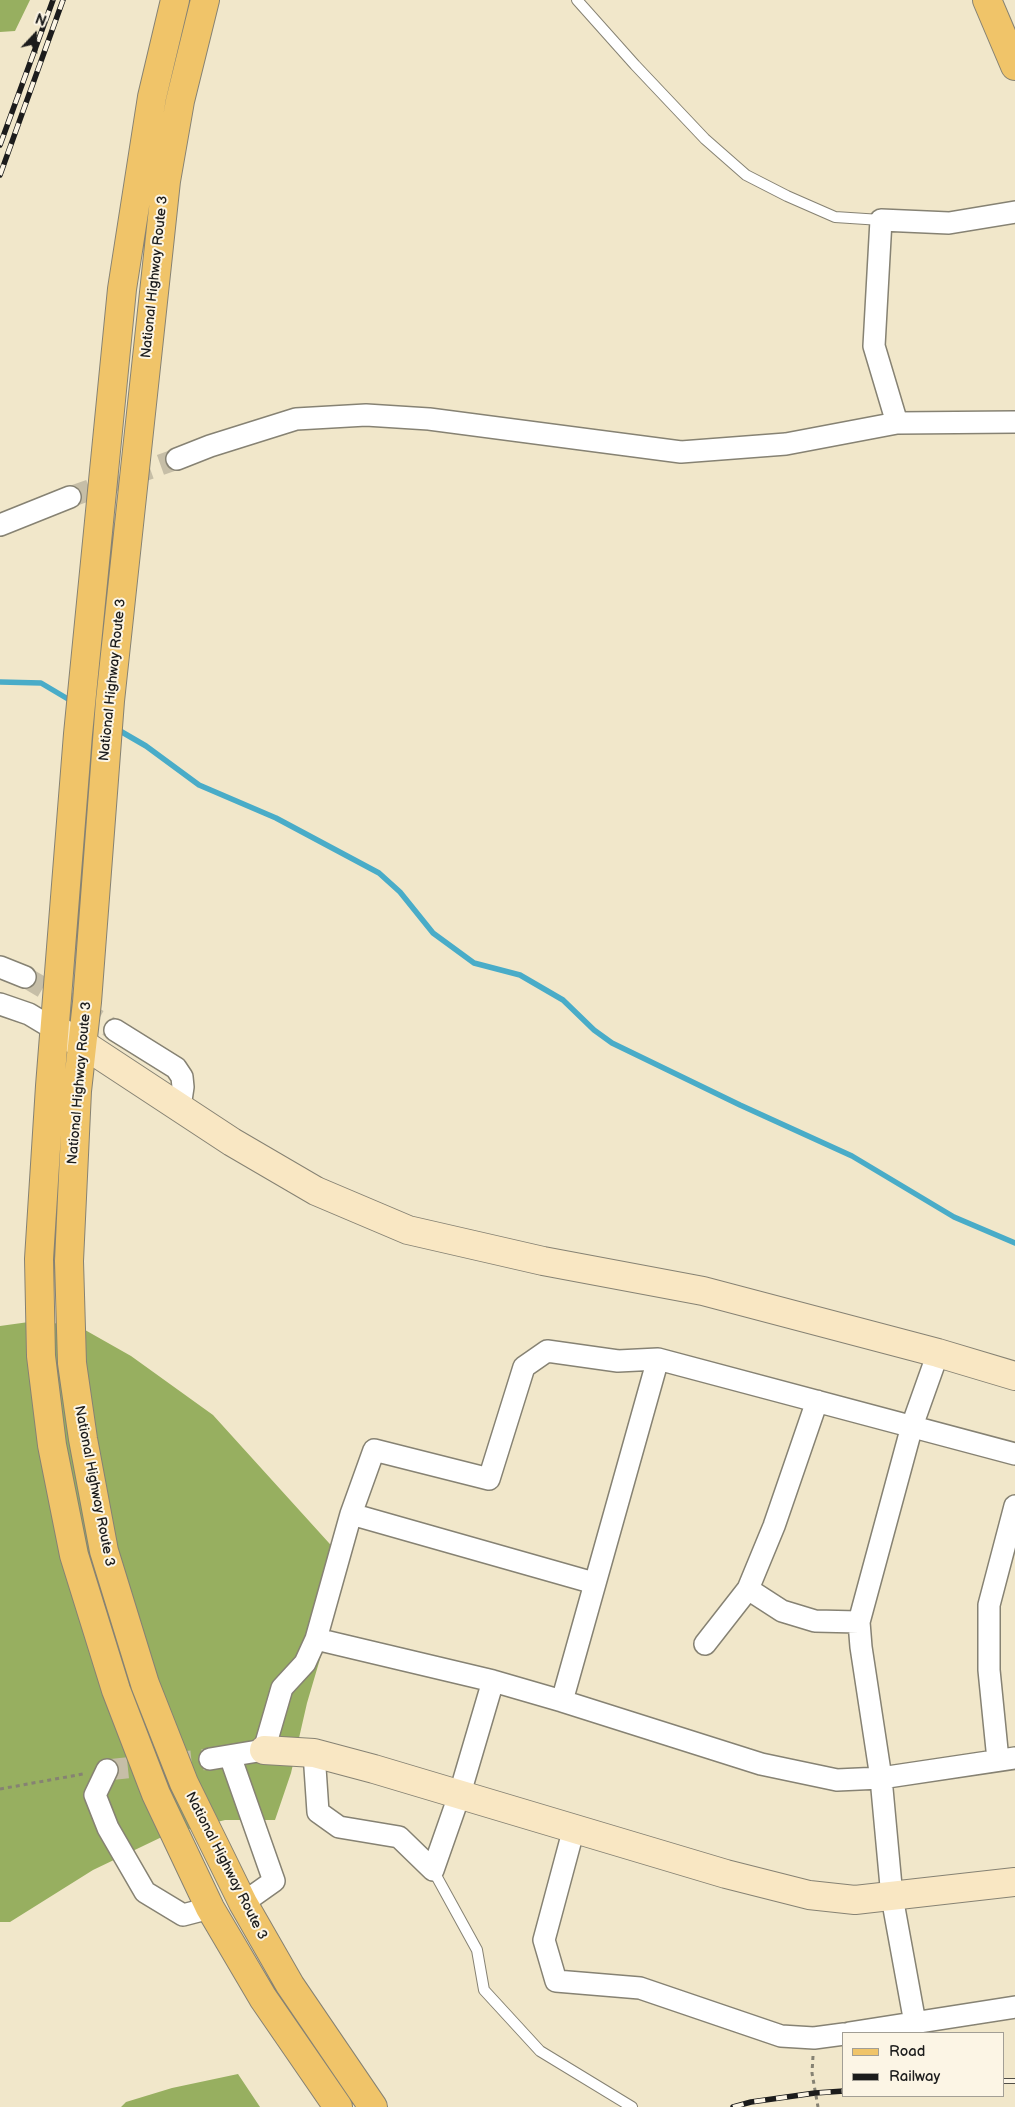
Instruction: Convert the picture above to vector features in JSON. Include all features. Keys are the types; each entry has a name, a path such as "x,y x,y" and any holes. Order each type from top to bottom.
{"main road":[{"name":"National Highway Route 3","path":"175,0 152,97 122,289 78,734 54,1029 39,1259 41,1356 52,1445 74,1555 116,1690 156,1794 210,1908 263,1998 338,2107"},
{"name":"National Highway Route 3","path":"205,0 180,101 166,181 150,315 110,700 77,1091 68,1260 72,1363 83,1439 104,1551 145,1684 184,1783 243,1903 290,1985 373,2107"},
{"path":"987,0 1015,66"}],"street":[{"path":"897,423 874,346 882,220 949,223 1015,212"},
{"path":"176,459 210,446 296,419 366,415 429,419 681,452 786,444 897,423 1015,422"},
{"path":"0,524 70,497"},
{"path":"0,967 25,977"},
{"path":"0,1004 29,1014 82,1044 232,1142 316,1191 408,1230 544,1261 703,1291 938,1353 1015,1376"},
{"path":"115,1030 176,1068 182,1077 183,1087 180,1107"},
{"path":"264,1750 282,1688 304,1663 316,1639 351,1514 374,1450 489,1479 524,1367 547,1351 618,1361 658,1359 1015,1454"},
{"path":"915,2023 892,1897 881,1778 861,1647 859,1622 912,1426 938,1353"},
{"path":"562,1701 658,1359"},
{"path":"705,1644 748,1589 774,1526 818,1401"},
{"path":"316,1639 493,1681 761,1764 837,1780 881,1778 1006,1759 989,1670 989,1605 1015,1506"},
{"path":"351,1514 594,1583"},
{"path":"748,1589 782,1612 815,1621 859,1622"},
{"path":"314,1753 318,1812 338,1827 399,1837 433,1870 460,1793 493,1681"},
{"path":"243,1903 274,1881 220,1757 264,1750 314,1753 460,1793 726,1874 809,1895 855,1900 1015,1882"},
{"path":"107,1770 95,1796 108,1828 145,1892 183,1915 210,1908"},
{"path":"574,1828 544,1940 556,1981 640,1988 781,2036 814,2038 842,2034"},
{"path":"856,2032 1015,2007"}],"lane":[{"path":"577,0 705,139 746,175 835,217 882,220"},
{"path":"433,1870 477,1950 484,1990 540,2051 632,2107"}],"path":[{"path":"0,1789 107,1770"},
{"path":"814,2038 812,2073 818,2107"}],"green space":[{"path":"0,0 30,0 15,31 0,32"},
{"path":"36,1321 78,1326 131,1356 213,1415 348,1564 307,1703 291,1773 275,1820 225,1820 166,1835 93,1870 10,1922 0,1922 0,1326"},
{"path":"238,2074 260,2107 121,2107 126,2102 172,2088"}],"waterway":[{"path":"0,682 41,683 73,702"},
{"path":"115,728 146,746 199,785 276,818 379,873 400,892 433,933 474,963 520,975 563,1000 594,1030 612,1043 740,1105 852,1156 954,1217 1015,1243"}],"tunnel":[{"path":"70,497 177,459"},
{"path":"25,977 115,1030"},
{"path":"107,1770 210,1759"}],"railway":[{"path":"0,145 53,0"},
{"path":"0,175 63,0"},
{"path":"1005,2081 1015,2081"},
{"path":"733,2107 751,2102 842,2091"}]}
